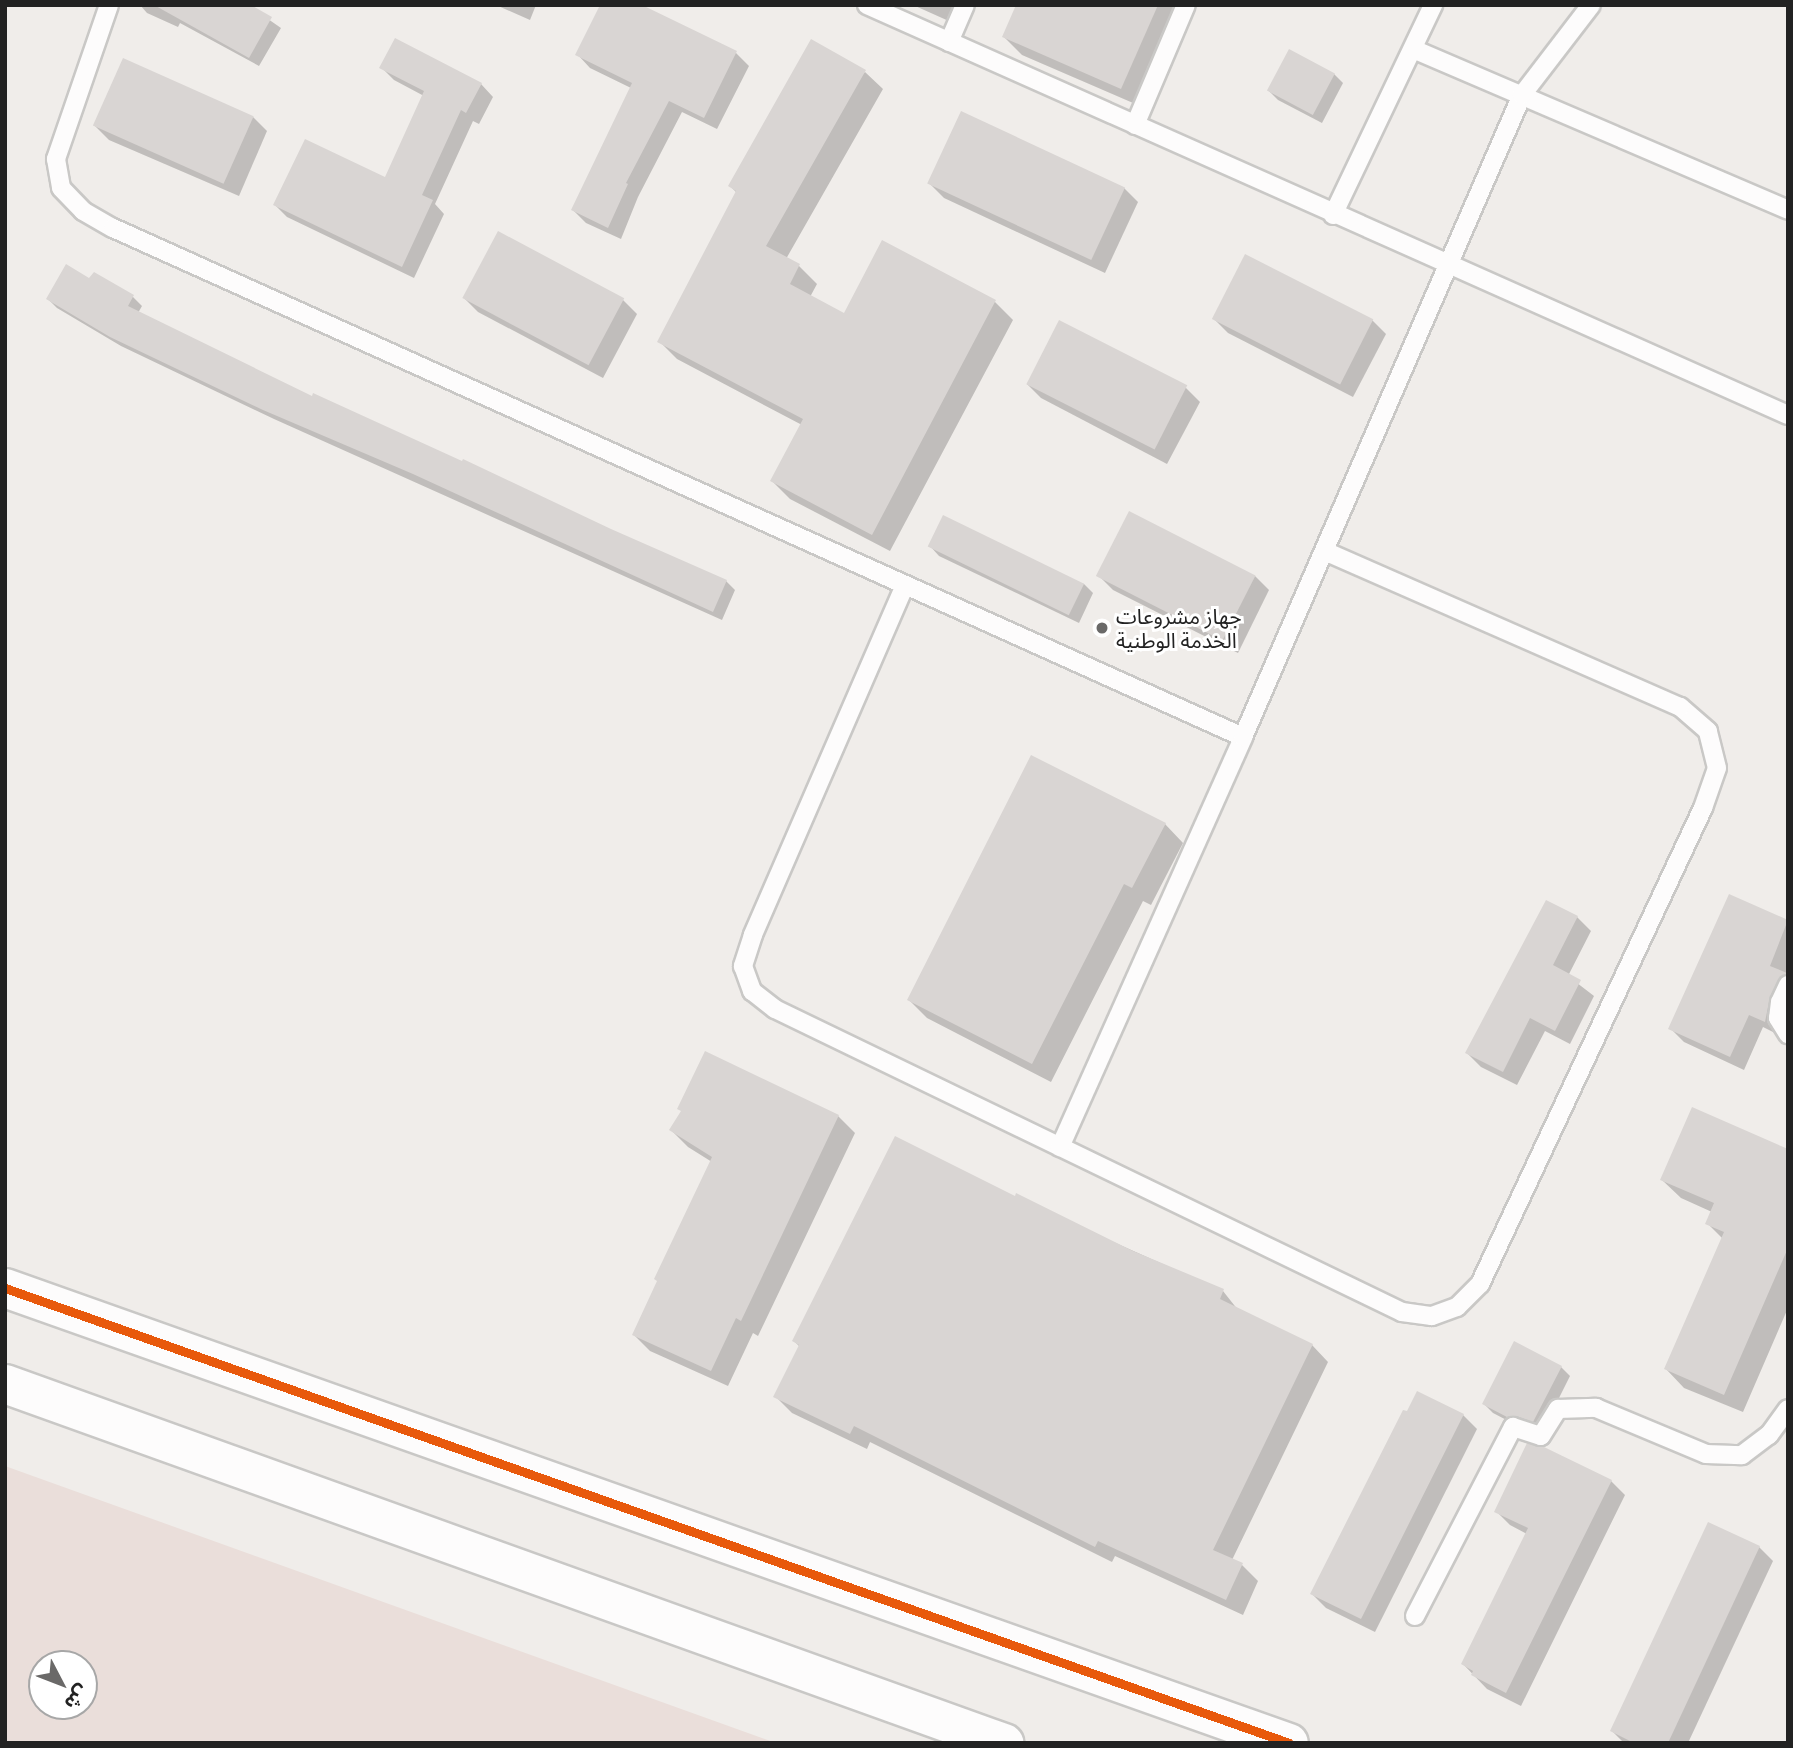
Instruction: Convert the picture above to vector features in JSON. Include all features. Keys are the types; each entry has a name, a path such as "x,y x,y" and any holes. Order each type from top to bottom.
{"street":[{"path":"5,1288 1289,1743"},
{"path":"5,1384 1004,1743"}],"lane":[{"path":"109,5 56,159 61,188 83,211 125,233 1243,737"},
{"path":"867,5 1333,215 1788,415"},
{"path":"949,42 965,5"},
{"path":"1135,125 1186,5"},
{"path":"1333,215 1433,5"},
{"path":"1060,1147 1325,551 1522,95 1591,5"},
{"path":"1413,49 1788,210"},
{"path":"905,585 753,935 743,967 752,991 775,1009 1402,1312 1432,1316 1457,1307 1480,1284 1703,808 1717,768 1708,731 1680,707 1325,551"},
{"path":"1788,985 1780,1002 1778,1018 1788,1034"},
{"path":"1415,1616 1513,1427 1541,1436 1558,1409 1596,1408 1706,1454 1742,1455 1769,1435 1788,1409"}],"shaded area":[{"path":"5,1466 776,1743 5,1743"}],"building":[{"path":"154,5 251,5 272,17 249,58"},
{"path":"600,5 642,5 737,51 704,118 669,101 626,183 628,184 608,228 571,210 632,83 575,55"},
{"path":"1016,5 1158,5 1121,89 1002,37"},
{"path":"395,38 482,83 466,113 461,110 422,195 433,200 402,267 273,205 305,139 385,177 424,91 379,68"},
{"path":"811,39 866,70 766,246 800,264 790,284 844,313 882,240 996,300 872,535 770,481 803,419 657,342 736,191 728,186"},
{"path":"1289,49 1335,73 1313,115 1267,90"},
{"path":"123,58 254,116 224,184 93,126"},
{"path":"961,111 1125,187 1091,260 927,184"},
{"path":"498,231 624,298 589,365 462,298"},
{"path":"1245,254 1373,319 1340,384 1212,319"},
{"path":"66,264 89,278 94,272 134,295 128,306 312,396 313,393 462,461 463,459 727,580 713,612 413,474 263,410 110,337 46,299"},
{"path":"1059,320 1187,385 1155,450 1026,384"},
{"path":"1129,511 1256,575 1222,641 1096,576"},
{"path":"943,515 1084,584 1069,615 928,546"},
{"path":"1031,755 1166,823 1132,888 1124,884 1032,1064 907,1000"},
{"path":"1729,894 1788,920 1770,966 1787,973 1778,980 1770,997 1765,1022 1749,1015 1730,1057 1668,1029"},
{"path":"1546,900 1578,916 1553,965 1581,980 1555,1031 1530,1018 1503,1072 1465,1053"},
{"path":"705,1051 839,1115 741,1321 736,1318 711,1371 632,1335 657,1281 654,1279 712,1157 669,1130 681,1111 677,1109"},
{"path":"1692,1107 1788,1149 1788,1248 1724,1395 1664,1369 1724,1232 1705,1224 1714,1203 1660,1180"},
{"path":"895,1136 1133,1251 1224,1289 1220,1299 1313,1344 1213,1550 1243,1563 1226,1600 1098,1541 1095,1547 854,1426 850,1434 773,1397 799,1345 792,1341"},
{"path":"1514,1341 1562,1366 1533,1422 1516,1416 1507,1417 1482,1404"},
{"path":"1417,1391 1464,1414 1361,1619 1310,1594 1403,1410 1407,1411"},
{"path":"1527,1443 1544,1447 1612,1480 1506,1693 1471,1675 1473,1671 1461,1664 1528,1528 1494,1512"},
{"path":"1708,1522 1760,1546 1668,1743 1634,1743 1610,1731"}],"cycle path":[{"path":"5,1288 1289,1743"}],"place":[{"name":"جهاز مشروعات الخدمة الوطنية","path":"1102,628"}]}
